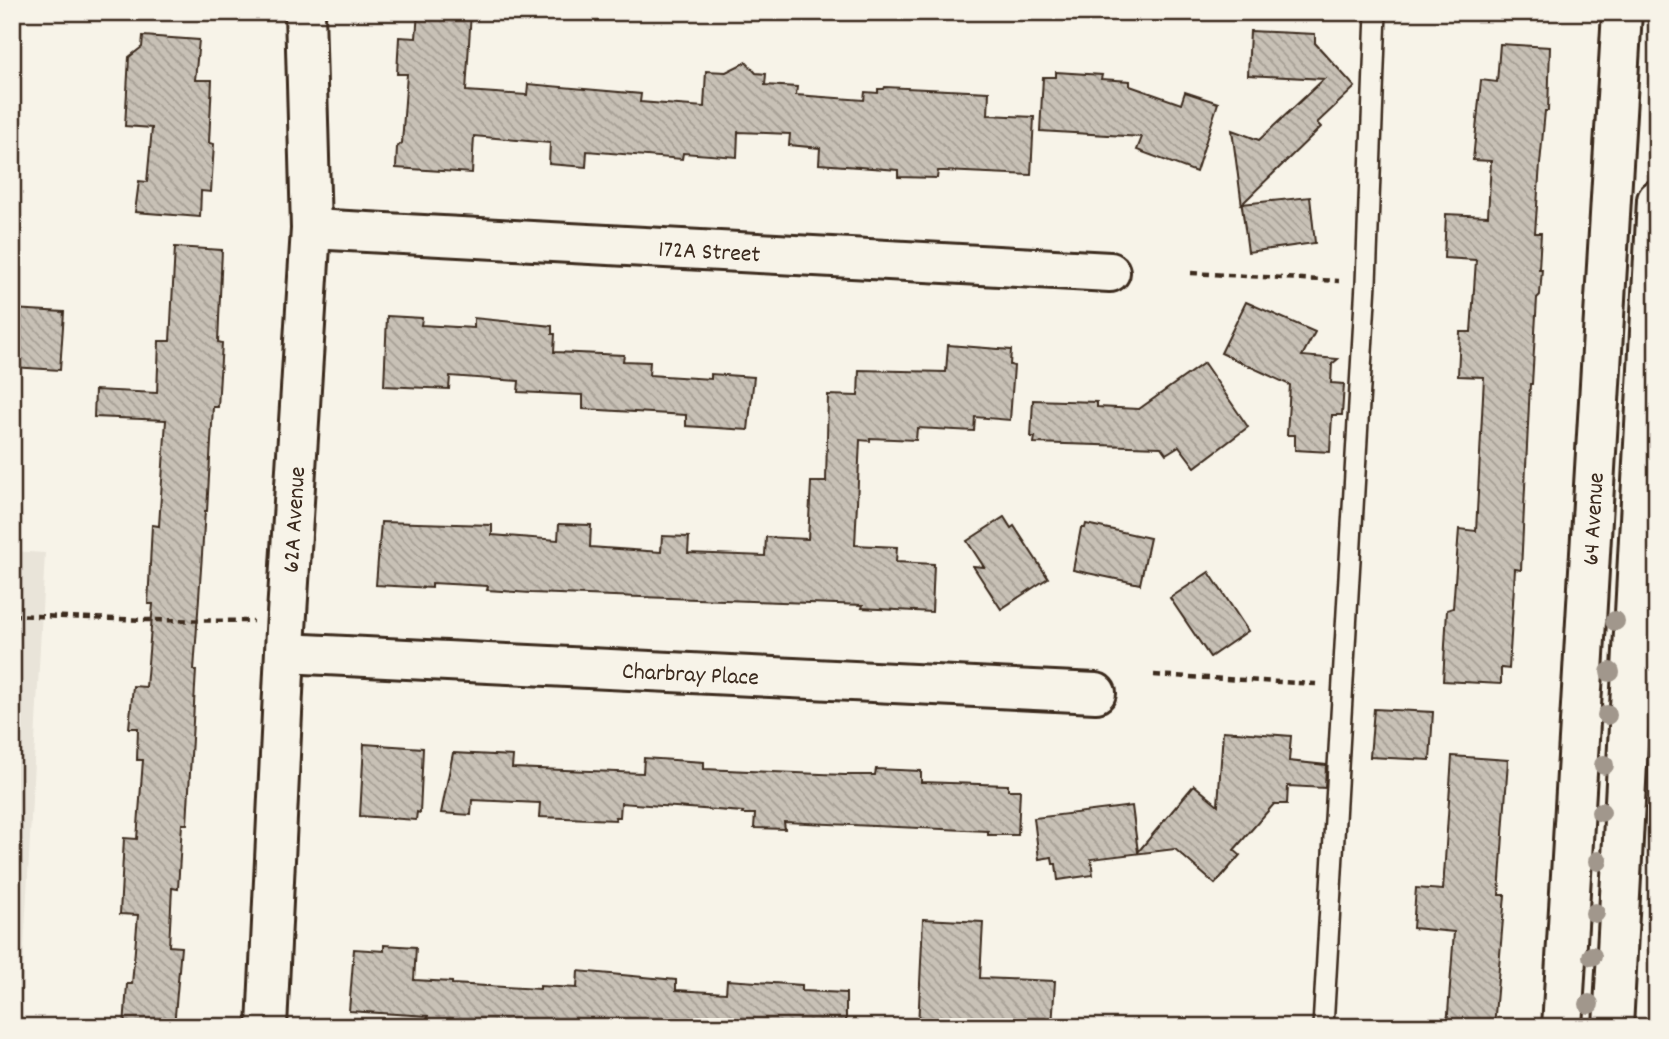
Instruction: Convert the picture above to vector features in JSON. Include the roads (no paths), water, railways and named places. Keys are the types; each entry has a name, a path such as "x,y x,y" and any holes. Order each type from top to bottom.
{"street":[{"name":"62A Avenue","path":"267,1027 285,653 311,229 305,12"},
{"name":"64 Avenue","path":"1562,1027 1622,12"},
{"name":"64 Avenue","path":"1613,1027 1657,200"},
{"name":"172A Street","path":"311,229 1110,272"},
{"name":"Charbray Place","path":"285,653 1096,693"}],"lane":[{"path":"1323,1027 1366,282 1376,12"}]}
